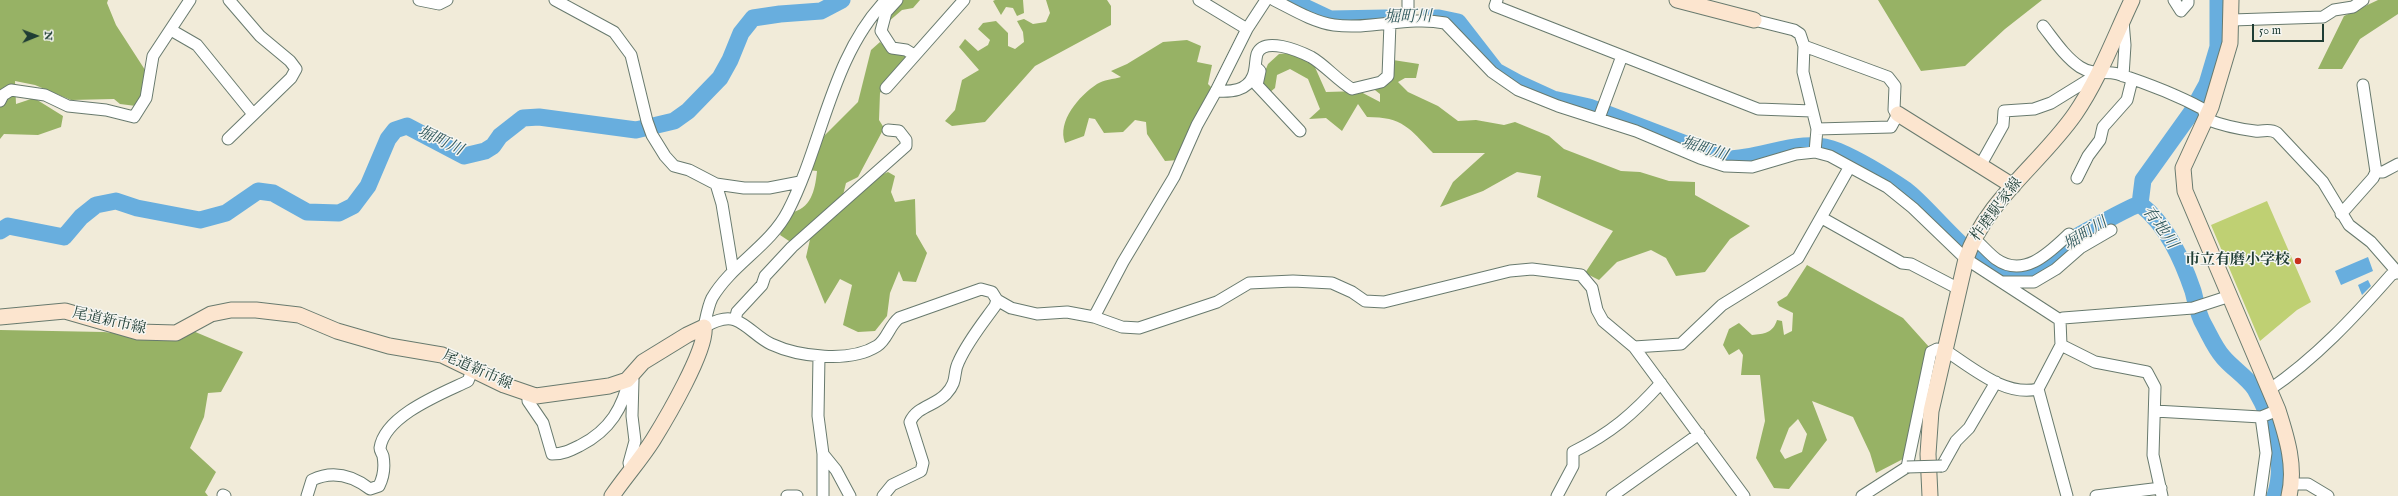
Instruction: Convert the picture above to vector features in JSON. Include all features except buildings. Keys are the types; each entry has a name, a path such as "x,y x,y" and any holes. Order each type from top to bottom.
{"main road":[{"path":"1678,0 1754,20"},
{"name":"柞磨駅家線","path":"1930,496 1928,454 1931,411 1946,352 1969,248 2013,186 2053,142 2074,114 2098,74 2132,0"},
{"path":"2231,0 2232,20 2230,43 2211,107 2204,114 2183,168 2185,191 2278,410 2288,440 2290,490"},
{"path":"1898,114 2013,186"},
{"name":"尾道新市線","path":"0,317 65,311 138,332 176,333 211,314 231,310 256,310 299,315 337,331 389,346 442,355 473,368 504,384 536,396 609,386 627,380 643,362 687,335 704,327"},
{"path":"612,496 653,440 700,352 704,338 704,327"}],"street":[{"path":"0,100 3,95 11,90 45,95 68,106 106,110 134,117 146,98 153,56 190,0"},
{"path":"228,139 291,78 296,68 290,61 260,36 229,0"},
{"path":"419,0 439,4 447,0"},
{"path":"555,0 614,32 631,55 647,121 652,135 665,156 674,166 689,170 716,184 744,188 769,188 800,182"},
{"path":"704,327 711,299 733,271 767,240 779,226 800,182 849,53 868,19 886,0"},
{"path":"897,0 886,12 881,31 892,48 906,50 914,55"},
{"path":"886,88 964,0"},
{"path":"1198,0 1247,28"},
{"path":"1094,317 1123,262 1174,178 1197,125 1216,91 1247,28 1266,0"},
{"path":"1274,0 1308,16 1333,24 1408,22 1445,24 1492,72 1518,90 1558,106 1599,118 1725,166 1752,167 1796,154 1815,152 1830,156 1849,168 1887,187 1969,248 2002,282 2021,289 2060,320 2061,345 2038,389 2067,496"},
{"path":"1497,0 1495,6 1758,109 1812,110"},
{"path":"2174,0 2181,11 2188,3 2188,0"},
{"path":"2232,20 2323,17 2334,10 2353,7 2363,0"},
{"path":"1408,4 1408,22"},
{"path":"1754,20 1794,30 1800,34 1804,46 1803,72 1816,132 1815,152"},
{"path":"2077,178 2088,156 2100,140 2103,127 2127,100 2128,78 2123,20"},
{"path":"1216,91 1232,92 1246,85 1253,76 1258,53 1263,48 1270,46 1289,49 1312,58 1338,80 1352,89 1381,82 1388,76 1390,23"},
{"path":"2043,26 2068,57 2081,67 2098,74 2116,74 2189,101 2204,114 2257,131 2270,129 2277,133 2323,182 2341,214 2349,224 2371,242 2398,272 2391,275 2354,317 2297,371 2269,390"},
{"path":"171,30 197,45 253,114"},
{"path":"1804,46 1888,77 1895,86 1894,110 1898,114 1891,126 1816,132"},
{"path":"1599,118 1622,56"},
{"path":"1255,66 1260,71 1257,84 1300,131"},
{"path":"1980,166 2004,126 2004,111 2034,108 2051,103 2098,74"},
{"path":"2341,214 2373,178 2376,172 2363,85"},
{"path":"735,320 737,312 762,285 765,276 792,247 906,146 906,140 899,131 888,130"},
{"path":"2376,172 2384,172 2398,164"},
{"path":"1634,347 1681,344 1722,306 1798,258 1849,168"},
{"path":"716,184 722,204 733,271"},
{"path":"1822,218 1902,263 1911,264 1959,289"},
{"path":"2021,289 2056,269 2080,248 2111,230"},
{"path":"1969,248 2016,266 2028,265 2040,260 2069,234"},
{"path":"2021,289 2028,265"},
{"path":"704,327 715,320 735,320 771,344 797,353 819,356 857,354 879,346 891,324 899,318 981,289 992,292 997,300 1012,308 1037,314 1067,312 1094,317 1122,327 1139,328 1216,302 1249,283 1293,281 1332,284 1352,292 1365,302 1384,302 1510,271 1532,269 1581,275 1592,288 1597,310 1603,321 1634,347 1744,496"},
{"path":"2060,320 2064,318 2193,308 2230,296"},
{"path":"883,496 892,484 921,471 923,462 910,422 914,414 945,396 956,381 957,364 966,345 995,306 997,300"},
{"path":"2061,345 2095,362 2147,372 2155,387 2153,455 2161,492 2096,496"},
{"path":"1907,467 1931,352 1937,349 1946,352 2004,387 2028,392 2038,389"},
{"path":"819,356 818,416 823,454 822,496"},
{"path":"307,496 312,480 320,476 341,475 358,480 370,488 380,486 384,475 383,455 380,449 383,440 396,421 410,409 468,381 473,368"},
{"path":"528,393 528,401 543,423 552,454 564,454 599,436 614,419 627,391 630,376"},
{"path":"630,376 635,382 632,416 635,441 629,463 631,470"},
{"path":"1862,496 1907,467 1942,466 1956,441 1969,428 1996,382"},
{"path":"1557,496 1573,466 1573,452 1599,439 1635,412 1661,383"},
{"path":"2155,411 2261,417 2278,410"},
{"path":"2260,496 2266,453 2261,417"},
{"path":"1612,496 1699,434"},
{"path":"823,454 836,470 850,496"},
{"path":"2290,490 2308,484 2328,496"},
{"path":"787,496 797,496"}],"green space":[{"path":"0,0 108,0 107,3 116,25 147,73 144,93 136,106 120,104 114,99 71,100 35,85 15,81 16,104 34,98 63,116 61,127 38,135 4,134 0,139"},
{"path":"900,0 920,0 913,8 902,10 888,22"},
{"path":"1023,0 1024,13 1017,16 1013,8 1006,7 1001,15 993,1"},
{"path":"1046,0 1107,0 1111,6 1111,25 1035,66 985,122 952,126 945,121 955,110 962,80 979,70 959,47 965,39 978,51 988,45 990,40 978,29 983,23 996,21 1008,33 1008,46 1015,49 1024,42 1023,32 1017,21 1024,19 1033,24 1046,22 1050,13"},
{"path":"1878,0 2042,0 2005,29 1965,66 1921,71"},
{"path":"2378,0 2398,0 2398,14 2360,39 2342,69 2318,69 2344,16"},
{"path":"1187,40 1201,46 1197,62 1212,65 1208,84 1212,88 1179,160 1165,161 1147,134 1146,122 1135,120 1123,132 1104,133 1095,119 1089,118 1084,136 1065,143 1063,135 1064,126 1071,110 1083,95 1097,84 1121,77 1111,71 1127,64 1163,42"},
{"path":"880,42 891,52 907,54 902,67 886,83 880,93 879,120 884,128 858,177 846,183 843,195 792,243 780,235 790,213 803,208 811,198 817,171 808,170 821,139 858,102 871,50"},
{"path":"1291,53 1314,65 1326,92 1359,91 1380,102 1380,94 1371,87 1383,85 1393,60 1419,64 1416,78 1405,78 1398,82 1408,92 1438,106 1458,121 1476,120 1504,125 1515,122 1549,136 1564,149 1621,171 1640,172 1669,181 1695,182 1695,195 1750,226 1730,239 1705,272 1676,276 1666,258 1651,250 1617,262 1599,280 1585,273 1613,231 1537,197 1541,176 1517,172 1483,191 1440,207 1453,182 1485,153 1433,153 1418,137 1404,126 1389,119 1367,117 1358,104 1342,131 1326,118 1309,119 1320,109 1308,79 1290,69 1277,75 1275,88 1269,93 1261,81 1268,64 1279,54"},
{"path":"888,172 895,176 891,192 895,202 915,199 916,234 927,253 916,282 903,281 899,271 890,293 887,316 875,331 858,332 843,325 852,285 840,279 825,304 806,257 811,235 874,178"},
{"path":"2267,201 2311,302 2297,310 2260,341 2211,225"},
{"path":"1807,265 1903,318 1930,348 1903,459 1876,473 1870,453 1853,417 1812,401 1827,440 1789,489 1774,488 1756,458 1765,421 1760,375 1741,375 1743,355 1739,349 1729,355 1723,345 1729,329 1739,323 1752,335 1768,332 1773,328 1777,320 1782,321 1784,335 1792,331 1793,313 1779,306 1777,302 1787,296","holes":["1798,419 1807,434 1802,452 1785,459 1780,451 1789,428"]},
{"path":"0,330 104,332 164,339 193,331 243,352 221,392 208,393 204,417 190,448 216,472 205,492 208,496 0,496"}],"water":[{"path":"2368,257 2373,271 2341,285 2335,271"},
{"path":"2368,280 2371,286 2362,295 2358,285"}],"waterway":[{"name":"堀町川","path":"0,231 8,226 64,237 81,217 96,205 116,201 137,208 200,220 226,213 258,191 273,193 307,212 339,213 353,206 368,186 388,139 395,130 407,126 464,156 485,151 493,146 500,136 523,118 539,117 636,130 674,121 688,111 720,78 730,60 741,33 753,18 780,14 821,11 842,0"},
{"name":"堀町川","path":"1290,0 1330,19 1386,18"},
{"name":"有地川","path":"2140,204 2143,180 2191,113 2207,84 2218,47 2218,0"},
{"name":"堀町川","path":"1427,18 1439,18 1458,22 1496,71 1518,83 1553,99 1589,107 1725,159 1753,156 1782,149 1810,146 1824,147 1838,151 1873,169 1906,190 1975,257 1990,268 2005,276 2019,277 2038,272 2044,268 2068,242 2116,215 2140,204"},
{"name":"有地川","path":"2140,204 2150,212 2166,232 2179,255 2189,279 2200,317 2215,346 2227,361 2252,385 2262,401 2272,427 2279,455 2278,483 2275,496"}],"place":[{"name":"市立有磨小学校","path":"2298,261"}]}
